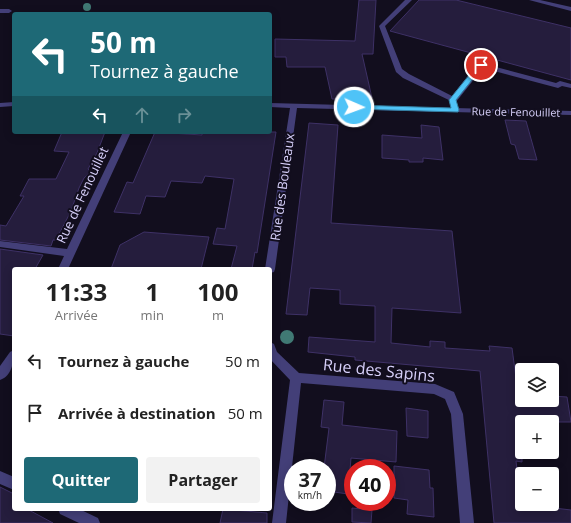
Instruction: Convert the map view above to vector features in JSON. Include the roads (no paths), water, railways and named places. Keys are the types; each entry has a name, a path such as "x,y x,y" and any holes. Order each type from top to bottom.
{"street":[{"path":"409,0 382,26 399,70 406,76 453,100"},
{"path":"532,0 571,10"},
{"path":"0,11 9,11"},
{"path":"455,110 453,100 481,65 558,86 560,83 571,86"},
{"path":"0,105 12,104"},
{"name":"Rue de Fenouillet","path":"272,105 571,113"},
{"name":"Rue des Bouleaux","path":"270,267 294,106"},
{"name":"Rue de Fenouillet","path":"64,267 106,174 126,134"},
{"path":"0,244 71,253"},
{"path":"272,354 296,378 279,523"},
{"path":"0,375 12,358"},
{"name":"Rue des Sapins","path":"296,378 435,389 450,396 457,414 467,523"},
{"path":"0,477 12,483"},
{"path":"69,511 93,523"}]}
